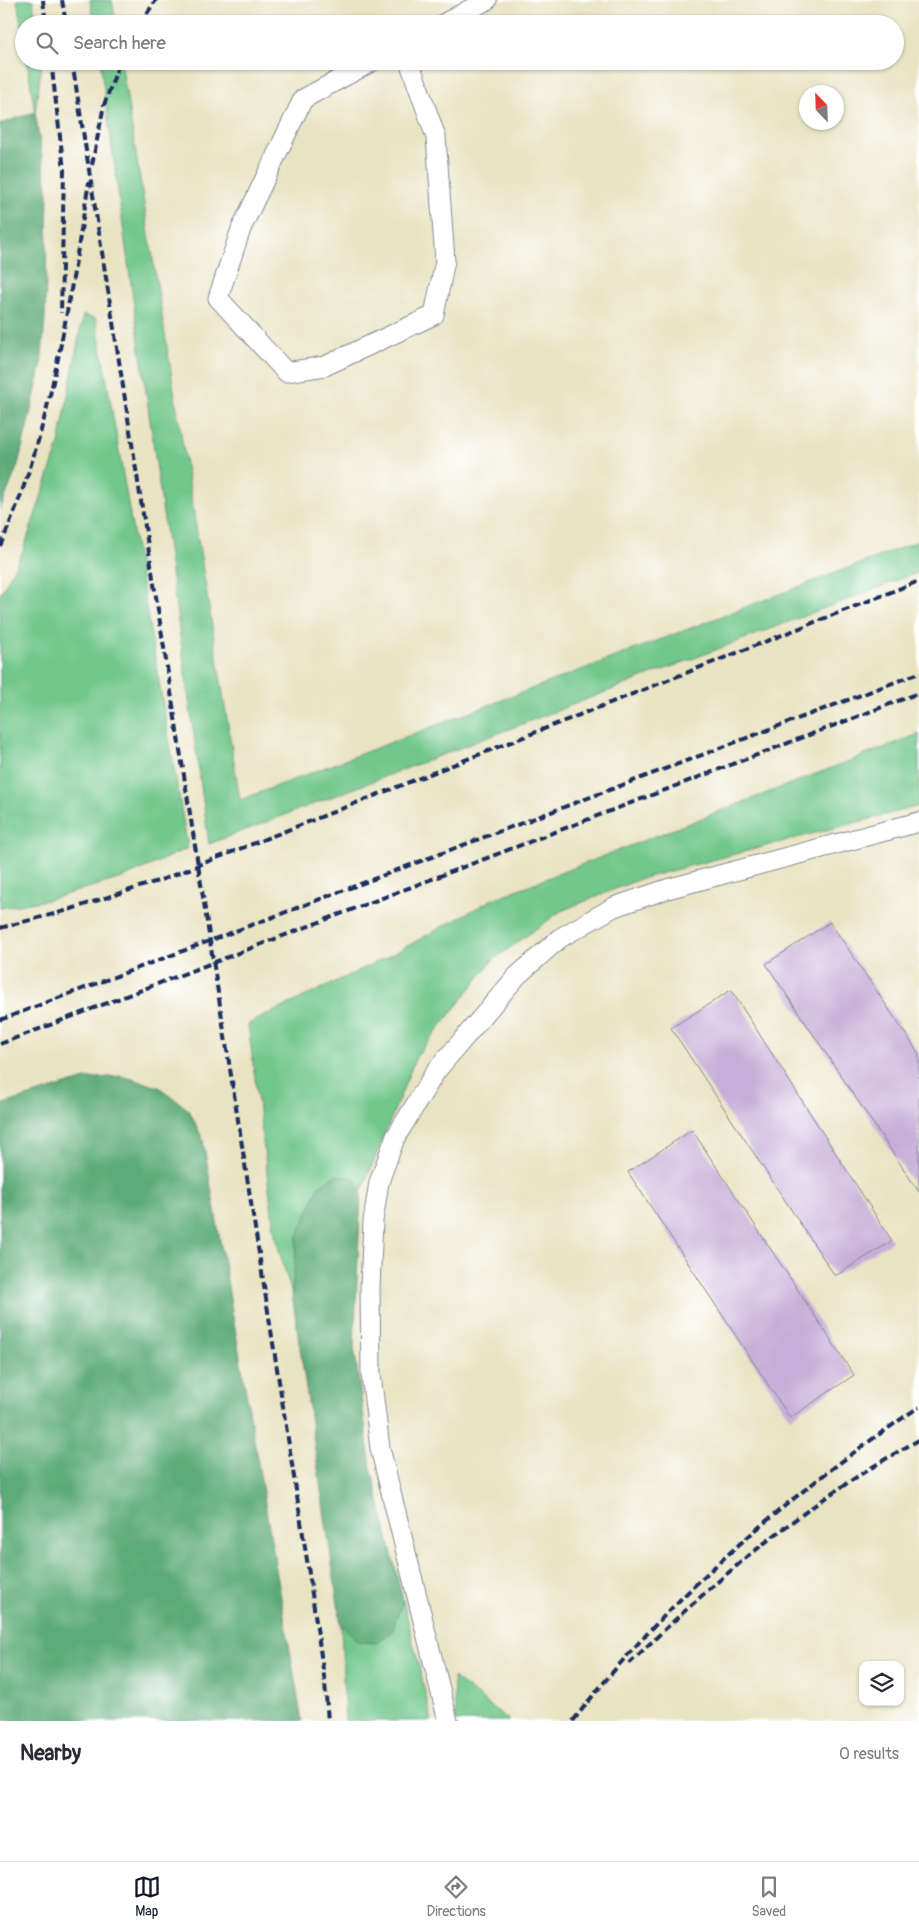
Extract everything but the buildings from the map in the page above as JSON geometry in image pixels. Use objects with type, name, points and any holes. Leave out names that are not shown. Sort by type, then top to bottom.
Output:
[{"type":"lane","points":[[460,15],[487,0]]},
{"type":"lane","points":[[356,70],[303,99],[241,229],[218,298],[286,372],[325,366],[434,315],[445,261],[436,137],[412,70]]},
{"type":"lane","points":[[448,1721],[380,1448],[371,1375],[370,1288],[373,1221],[379,1182],[395,1138],[436,1071],[517,976],[560,938],[614,907],[667,889],[919,822]]},
{"type":"green space","points":[[17,0],[33,0],[35,15],[20,15]]},
{"type":"green space","points":[[90,0],[112,0],[114,15],[92,15]]},
{"type":"green space","points":[[28,70],[41,70],[35,112]]},
{"type":"green space","points":[[101,70],[122,70],[240,800],[919,541],[919,572],[209,844]]},
{"type":"green space","points":[[35,112],[48,194],[45,318],[41,368],[18,465],[0,510],[0,124]]},
{"type":"green space","points":[[83,315],[96,319],[188,848],[125,877],[47,900],[0,908],[0,595],[23,551],[59,444]]},
{"type":"green space","points":[[919,734],[919,806],[640,879],[561,911],[493,960],[416,1057],[361,1193],[355,1179],[297,1238],[292,1294],[275,1236],[248,1024],[389,956],[493,899]]},
{"type":"green space","points":[[122,1076],[159,1087],[189,1110],[203,1140],[302,1721],[0,1721],[0,1105],[85,1079]]},
{"type":"green space","points":[[336,1175],[355,1179],[361,1193],[354,1347],[371,1468],[403,1600],[392,1631],[377,1643],[360,1642],[341,1625],[292,1294],[297,1238],[319,1186]]},
{"type":"green space","points":[[403,1600],[432,1721],[345,1721],[341,1625],[360,1642],[392,1631]]},
{"type":"green space","points":[[453,1677],[510,1721],[456,1721]]},
{"type":"railway","points":[[43,0],[45,15]]},
{"type":"railway","points":[[62,0],[64,15]]},
{"type":"railway","points":[[146,15],[156,0]]},
{"type":"railway","points":[[52,70],[64,170],[61,313]]},
{"type":"railway","points":[[73,70],[307,1560],[325,1683],[328,1721]]},
{"type":"railway","points":[[92,165],[104,105],[117,70]]},
{"type":"railway","points":[[0,546],[18,503],[45,413],[65,321],[89,182]]},
{"type":"railway","points":[[0,928],[65,911],[161,880],[919,581]]},
{"type":"railway","points":[[0,1020],[919,673]]},
{"type":"railway","points":[[0,1044],[919,693]]},
{"type":"railway","points":[[573,1721],[649,1631],[733,1550],[824,1475],[919,1407]]},
{"type":"railway","points":[[629,1664],[696,1601],[766,1542],[841,1487],[919,1440]]}]
